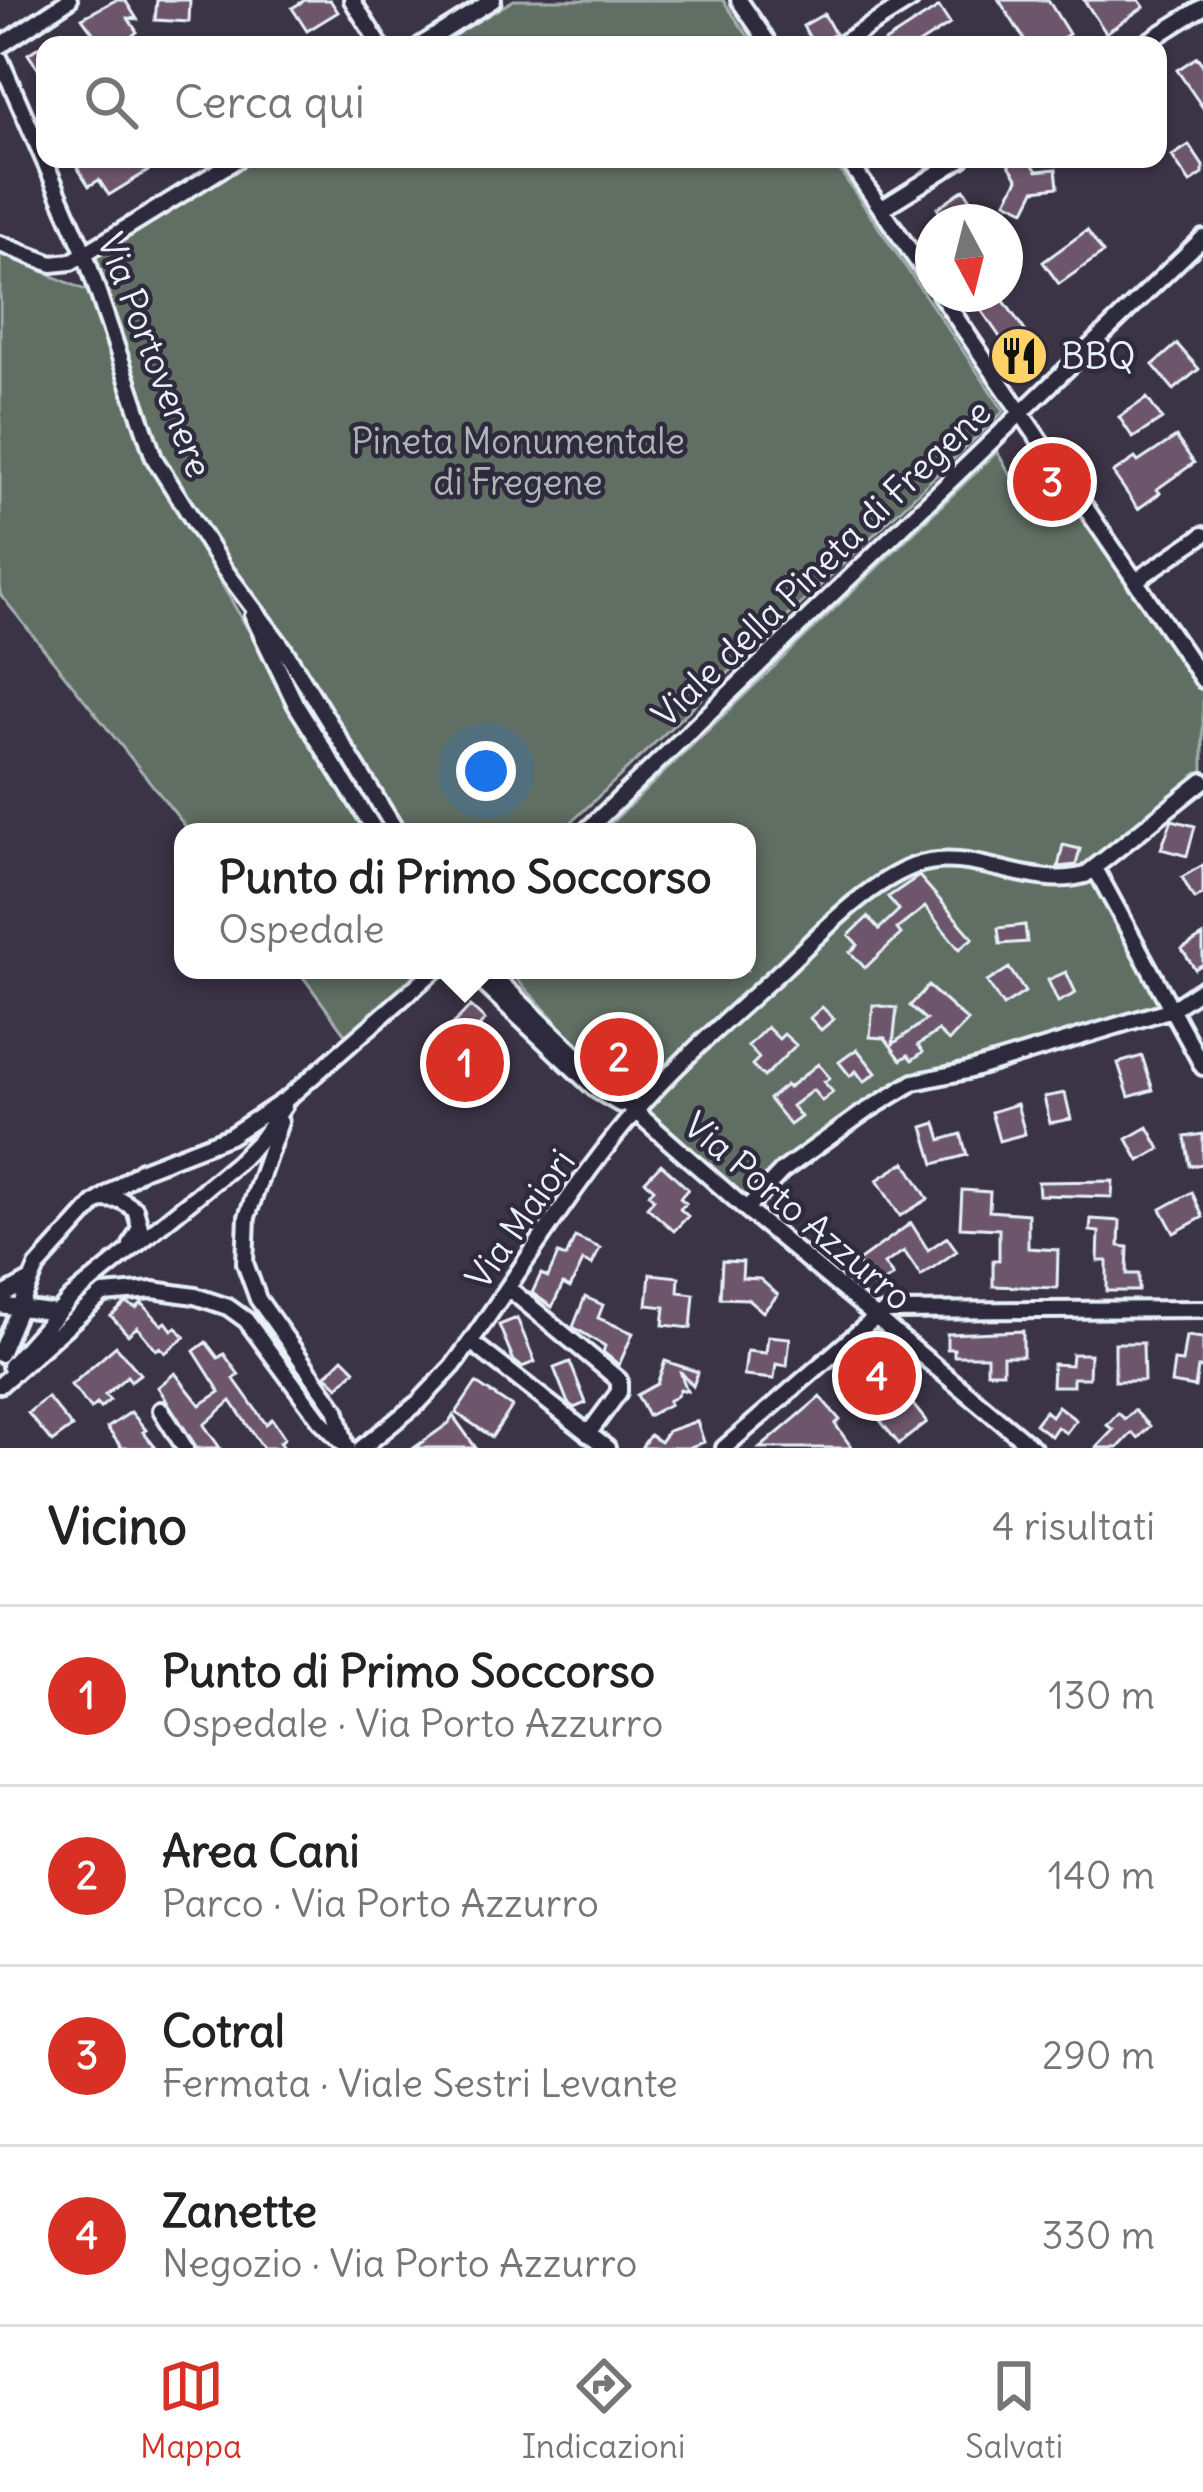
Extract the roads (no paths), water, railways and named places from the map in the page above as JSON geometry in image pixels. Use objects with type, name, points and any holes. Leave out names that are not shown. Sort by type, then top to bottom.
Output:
[{"type":"street","points":[[0,46],[69,0]]},
{"type":"street","points":[[352,0],[374,36]]},
{"type":"street","points":[[435,36],[493,0]]},
{"type":"street","points":[[740,0],[764,36]]},
{"type":"street","points":[[853,36],[911,0]]},
{"type":"street","points":[[1156,36],[1203,7]]},
{"type":"street","name":"Via Portovenere","points":[[0,59],[36,142]]},
{"type":"street","name":"Via Portovenere","points":[[48,168],[85,254],[154,458],[186,514],[283,646],[391,823]]},
{"type":"street","points":[[0,244],[56,265],[85,254],[224,168]]},
{"type":"street","points":[[853,168],[915,258]]},
{"type":"street","points":[[881,209],[947,168]]},
{"type":"street","name":"Viale della Pineta di Fregene","points":[[594,823],[1203,238]]},
{"type":"street","points":[[953,312],[1203,680]]},
{"type":"street","points":[[1136,581],[1203,535]]},
{"type":"street","name":"Via Portovenere","points":[[244,595],[296,705],[370,823]]},
{"type":"street","points":[[1203,781],[1096,870],[1203,1067]]},
{"type":"street","name":"Via Maiori","points":[[362,1448],[430,1391],[471,1342],[635,1112],[825,929],[903,872],[950,860],[1062,878],[1096,870]]},
{"type":"street","points":[[0,1354],[31,1280],[60,1238],[100,1199],[142,1170],[230,1136],[288,1098],[425,979]]},
{"type":"street","name":"Via Porto Azzurro","points":[[479,979],[599,1092],[635,1112]]},
{"type":"street","name":"Via Porto Azzurro","points":[[497,979],[635,1112],[1033,1448]]},
{"type":"street","points":[[746,1209],[782,1171],[914,1082],[967,1071],[1172,1009],[1203,988]]},
{"type":"street","points":[[0,1382],[56,1312],[237,1163],[262,1138],[288,1098]]},
{"type":"street","points":[[288,1098],[250,1204],[244,1228],[245,1263],[258,1299],[336,1409],[344,1446]]},
{"type":"street","points":[[100,1199],[123,1201],[137,1212],[140,1228],[124,1254]]},
{"type":"street","points":[[0,1304],[31,1280]]},
{"type":"street","points":[[508,1288],[619,1380],[619,1391],[588,1433]]},
{"type":"street","points":[[0,1382],[96,1298],[124,1290],[176,1292],[216,1302],[243,1317],[344,1446]]},
{"type":"street","points":[[0,1304],[56,1312]]},
{"type":"street","points":[[0,1304],[12,1333]]},
{"type":"street","points":[[724,1448],[876,1317],[893,1310],[1203,1309]]},
{"type":"street","points":[[471,1342],[607,1448]]},
{"type":"street","points":[[161,1409],[185,1448]]},
{"type":"place","name":"BBQ","points":[[1019,356]]},
{"type":"place","name":"Cotral","points":[[1052,482]]},
{"type":"place","name":"Area Cani","points":[[619,1057]]},
{"type":"place","name":"Punto di Primo Soccorso","points":[[465,1063]]},
{"type":"place","name":"Zanette","points":[[877,1376]]},
{"type":"park label","name":"Pineta Monumentale di Fregene","points":[[518,462]]}]
